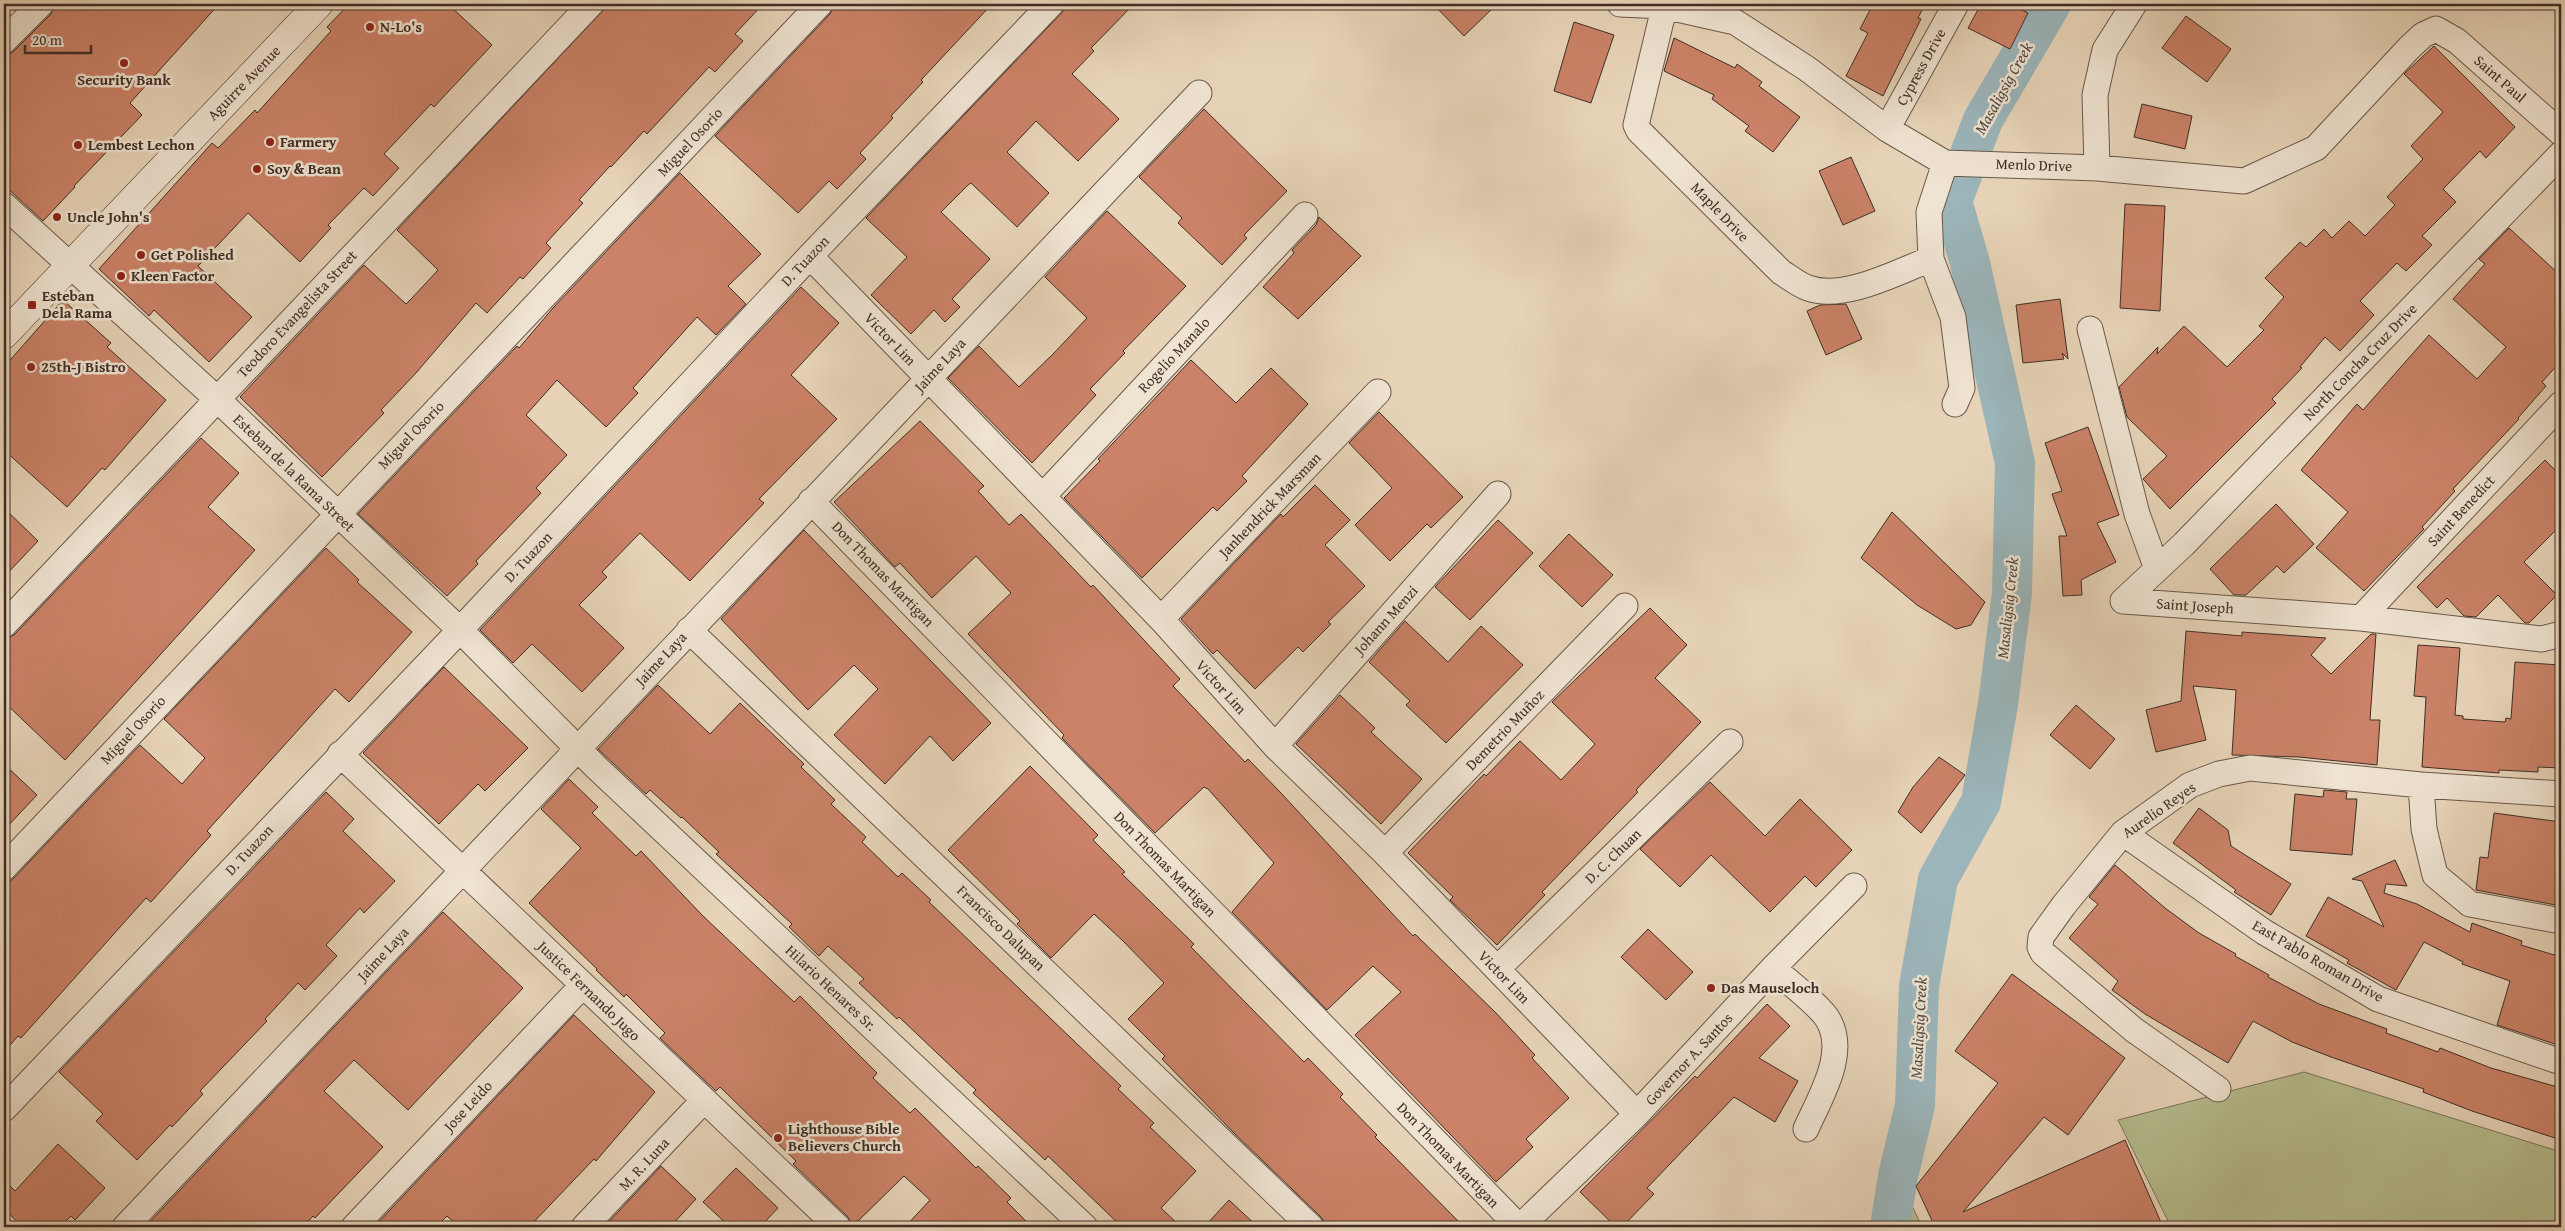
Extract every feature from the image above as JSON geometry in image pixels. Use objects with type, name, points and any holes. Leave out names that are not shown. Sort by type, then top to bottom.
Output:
[{"type":"street","points":[[4,41],[41,4]]},
{"type":"street","name":"Aguirre Avenue","points":[[4,335],[319,4]]},
{"type":"street","name":"Teodoro Evangelista Street","points":[[4,625],[591,4]]},
{"type":"street","name":"Miguel Osorio","points":[[4,868],[820,4]]},
{"type":"street","name":"D. Tuazon","points":[[4,1109],[460,630],[810,256],[1051,4]]},
{"type":"street","name":"Menlo Drive","points":[[1620,4],[1664,5],[1735,22],[1806,68],[1887,130],[1953,163],[2097,168],[2244,181],[2316,148],[2409,48],[2423,35],[2436,29]]},
{"type":"street","name":"Cypress Drive","points":[[1887,130],[1956,4]]},
{"type":"street","points":[[2097,168],[2095,95],[2105,50],[2134,4]]},
{"type":"street","name":"Maple Drive","points":[[1664,5],[1636,124],[1639,131],[1781,272],[1808,288],[1834,291],[1856,288],[1931,259]]},
{"type":"street","name":"Saint Paul","points":[[2436,29],[2457,42],[2561,133]]},
{"type":"street","name":"Jaime Laya","points":[[125,1227],[1199,93]]},
{"type":"street","name":"North Concha Cruz Drive","points":[[2157,569],[2184,544],[2561,154]]},
{"type":"street","points":[[1953,163],[1929,212],[1931,259],[1954,317],[1962,388],[1955,404]]},
{"type":"street","name":"Esteban de la Rama Street","points":[[4,205],[217,399],[460,630],[578,748]]},
{"type":"street","name":"Rogelio Manalo","points":[[1043,496],[1306,215]]},
{"type":"street","name":"Victor Lim","points":[[810,256],[1162,619],[1275,746],[1385,853],[1637,1114]]},
{"type":"street","points":[[2090,329],[2137,514],[2157,569]]},
{"type":"street","name":"Janhendrick Marsman","points":[[1162,619],[1378,392]]},
{"type":"street","name":"Saint Benedict","points":[[2361,618],[2561,404]]},
{"type":"street","name":"Johann Menzi","points":[[1275,746],[1498,494]]},
{"type":"street","name":"Don Thomas Martigan","points":[[811,501],[1520,1227]]},
{"type":"street","name":"Saint Joseph","points":[[2157,569],[2123,601],[2361,618],[2542,639],[2561,634]]},
{"type":"street","name":"Demetrio Muñoz","points":[[1385,853],[1626,606]]},
{"type":"street","name":"Francisco Dalupan","points":[[689,630],[1311,1227]]},
{"type":"street","name":"D. C. Chuan","points":[[1497,969],[1730,742]]},
{"type":"street","name":"Hilario Henares Sr.","points":[[578,748],[1085,1227]]},
{"type":"street","name":"Justice Fernando Jugo","points":[[340,754],[704,1100],[823,1222]]},
{"type":"street","name":"Aurelio Reyes","points":[[2218,1089],[2134,1030],[2043,952],[2040,947],[2041,937],[2064,905],[2123,832],[2190,785],[2219,774],[2250,768],[2421,785],[2561,794]]},
{"type":"street","points":[[2421,785],[2424,828],[2435,875],[2470,904],[2561,921]]},
{"type":"street","name":"East Pablo Roman Drive","points":[[2123,832],[2264,932],[2378,999],[2561,1062]]},
{"type":"street","name":"Governor A. Santos","points":[[1520,1227],[1637,1114],[1773,968],[1854,886]]},
{"type":"street","points":[[1773,968],[1826,1016],[1836,1036],[1833,1065],[1806,1129]]},
{"type":"street","name":"Jose Leido","points":[[354,1227],[583,985]]},
{"type":"street","name":"M. R. Luna","points":[[584,1227],[704,1100]]},
{"type":"green space","points":[[2304,1072],[2561,1152],[2561,1227],[2171,1227],[2118,1120]]},
{"type":"green space","points":[[1898,1176],[1922,1227],[1890,1227]]},
{"type":"building","points":[[55,4],[219,4],[130,103],[142,115],[43,221],[4,185],[4,58],[14,51],[51,14]]},
{"type":"building","points":[[349,4],[448,4],[492,45],[434,107],[431,104],[384,154],[399,168],[373,196],[364,188],[328,225],[331,228],[300,262],[248,213],[198,266],[252,317],[209,362],[154,310],[149,316],[99,269],[212,143],[218,148],[255,110],[257,113],[331,31],[327,27]]},
{"type":"building","points":[[609,4],[763,4],[735,34],[743,41],[715,72],[709,67],[647,134],[644,131],[579,200],[583,203],[546,243],[551,248],[523,279],[520,277],[487,313],[476,303],[416,373],[381,410],[384,413],[322,477],[240,397],[364,265],[406,304],[412,298],[438,270],[397,230]]},
{"type":"building","points":[[834,4],[992,4],[921,80],[923,82],[891,116],[893,118],[860,153],[866,159],[837,189],[829,181],[798,213],[715,136],[830,14]]},
{"type":"building","points":[[1070,4],[1134,4],[1091,48],[1094,51],[1072,74],[1119,119],[1078,161],[1036,121],[1007,152],[1049,193],[1017,227],[971,183],[941,212],[990,259],[952,299],[960,307],[945,322],[934,310],[911,334],[871,295],[907,257],[866,218]]},
{"type":"building","points":[[1433,4],[1497,4],[1464,36]]},
{"type":"building","points":[[1873,4],[1925,4],[1918,18],[1921,19],[1883,96],[1846,76],[1868,33],[1860,29]]},
{"type":"building","points":[[1981,4],[2010,4],[2028,13],[2010,49],[1968,28]]},
{"type":"building","points":[[2186,16],[2231,49],[2207,82],[2162,48]]},
{"type":"building","points":[[1574,22],[1614,35],[1591,103],[1554,91]]},
{"type":"building","points":[[1674,38],[1735,68],[1737,64],[1762,82],[1759,86],[1800,117],[1773,152],[1745,131],[1749,126],[1712,99],[1714,95],[1664,71]]},
{"type":"building","points":[[2434,46],[2515,127],[2486,158],[2480,151],[2443,189],[2456,202],[2422,236],[2432,245],[2406,271],[2397,263],[2360,301],[2374,315],[2340,351],[2325,337],[2300,367],[2302,368],[2272,399],[2276,403],[2170,509],[2143,479],[2167,456],[2127,417],[2119,387],[2158,347],[2157,354],[2184,326],[2227,367],[2264,330],[2259,326],[2284,297],[2265,278],[2300,242],[2306,247],[2324,229],[2332,238],[2349,221],[2365,236],[2395,205],[2387,197],[2423,159],[2411,146],[2443,112],[2404,74]]},
{"type":"building","points":[[2142,104],[2192,116],[2185,149],[2134,137]]},
{"type":"building","points":[[1204,109],[1287,191],[1244,235],[1247,238],[1222,265],[1178,223],[1182,218],[1139,177]]},
{"type":"building","points":[[1851,157],[1875,211],[1843,225],[1819,171]]},
{"type":"building","points":[[680,173],[761,254],[728,286],[746,304],[716,335],[697,317],[633,388],[638,393],[606,427],[557,380],[526,415],[567,455],[536,488],[541,493],[476,561],[478,564],[447,596],[358,514],[517,346],[519,348],[553,308]]},
{"type":"building","points":[[2125,204],[2165,206],[2160,311],[2120,308]]},
{"type":"building","points":[[1107,211],[1186,286],[1123,351],[1125,353],[1090,389],[1096,395],[1032,463],[948,378],[979,346],[1019,387],[1054,353],[1087,318],[1045,277]]},
{"type":"building","points":[[1319,217],[1361,256],[1298,319],[1263,287],[1294,253],[1292,250],[1316,225]]},
{"type":"building","points":[[2509,228],[2561,276],[2561,361],[2542,382],[2546,386],[2519,419],[2453,489],[2455,491],[2422,527],[2424,529],[2364,591],[2316,548],[2348,512],[2301,470],[2357,404],[2363,410],[2429,335],[2477,379],[2506,347],[2453,299],[2485,264],[2479,259]]},
{"type":"building","points":[[801,287],[839,323],[791,375],[837,419],[759,499],[764,503],[690,581],[640,533],[602,572],[607,577],[579,605],[624,648],[582,692],[532,644],[513,663],[480,630]]},
{"type":"building","points":[[2060,299],[2068,359],[2062,353],[2064,359],[2023,363],[2016,305]]},
{"type":"building","points":[[63,300],[111,343],[107,347],[166,400],[105,470],[102,468],[67,507],[4,450],[4,367]]},
{"type":"building","points":[[1846,304],[1862,339],[1826,355],[1807,311],[1820,305]]},
{"type":"building","points":[[1191,360],[1236,403],[1271,368],[1308,404],[1242,476],[1247,481],[1217,511],[1213,507],[1142,578],[1064,498]]},
{"type":"building","points":[[1379,412],[1463,497],[1431,528],[1427,524],[1390,561],[1355,525],[1392,488],[1349,443]]},
{"type":"building","points":[[920,421],[984,486],[978,491],[1009,525],[1021,514],[1091,587],[1093,585],[1180,679],[1173,686],[1245,762],[1248,759],[1281,793],[1413,936],[1415,934],[1496,1013],[1535,1055],[1532,1058],[1569,1098],[1526,1139],[1533,1147],[1496,1182],[1355,1035],[1401,992],[1373,966],[1327,1010],[1232,912],[1274,863],[1208,789],[1204,787],[1155,833],[1062,738],[1064,735],[968,634],[1011,593],[976,556],[932,598],[900,563],[895,567],[834,502]]},
{"type":"building","points":[[2088,427],[2119,515],[2097,523],[2116,562],[2081,580],[2082,595],[2063,596],[2059,536],[2067,536],[2052,494],[2062,491],[2045,443]]},
{"type":"building","points":[[201,438],[239,473],[208,507],[255,550],[65,760],[4,702],[4,639],[14,635]]},
{"type":"building","points":[[2545,460],[2561,476],[2561,525],[2524,562],[2557,595],[2529,623],[2525,623],[2498,595],[2476,617],[2464,616],[2447,598],[2437,608],[2417,587]]},
{"type":"building","points":[[1315,485],[1350,520],[1325,545],[1365,586],[1328,622],[1331,624],[1303,652],[1298,647],[1255,689],[1217,650],[1213,654],[1181,619],[1281,514],[1283,517]]},
{"type":"building","points":[[2276,504],[2314,544],[2284,573],[2277,566],[2246,595],[2234,595],[2210,569]]},
{"type":"building","points":[[4,508],[38,541],[4,577]]},
{"type":"building","points":[[1892,512],[1985,602],[1971,625],[1956,629],[1917,605],[1861,558]]},
{"type":"building","points":[[1498,520],[1533,553],[1470,620],[1435,587]]},
{"type":"building","points":[[804,530],[991,723],[953,761],[930,736],[885,784],[834,735],[878,689],[854,665],[808,710],[721,619]]},
{"type":"building","points":[[1569,534],[1613,575],[1582,607],[1539,566]]},
{"type":"building","points":[[326,548],[359,580],[357,582],[412,632],[349,702],[335,689],[207,831],[211,835],[151,902],[146,898],[21,1038],[18,1036],[4,1052],[4,886],[14,878],[140,745],[182,784],[205,758],[164,719]]},
{"type":"building","points":[[1650,608],[1687,645],[1655,678],[1701,722],[1636,790],[1638,792],[1542,892],[1545,895],[1497,945],[1450,900],[1453,897],[1408,853],[1484,774],[1486,776],[1520,741],[1561,780],[1595,744],[1552,702]]},
{"type":"building","points":[[1405,621],[1448,662],[1481,626],[1523,665],[1446,743],[1406,705],[1410,701],[1369,662]]},
{"type":"building","points":[[2186,631],[2242,636],[2242,632],[2326,638],[2311,655],[2331,674],[2371,634],[2376,634],[2370,720],[2380,720],[2377,765],[2299,757],[2232,755],[2236,690],[2193,686],[2206,740],[2156,752],[2146,710],[2181,701]]},
{"type":"building","points":[[2418,645],[2460,648],[2455,715],[2463,716],[2463,719],[2505,722],[2506,718],[2511,719],[2515,662],[2560,665],[2556,723],[2561,724],[2561,768],[2538,767],[2538,772],[2499,770],[2499,773],[2422,767],[2426,697],[2414,696]]},
{"type":"building","points":[[444,667],[528,748],[485,791],[478,784],[439,824],[363,753]]},
{"type":"building","points":[[658,685],[710,734],[740,703],[804,764],[801,767],[835,800],[831,804],[866,837],[862,842],[898,877],[902,873],[931,900],[929,902],[1121,1086],[1118,1089],[1154,1123],[1150,1127],[1196,1171],[1161,1208],[1181,1227],[1122,1227],[1048,1156],[1045,1160],[973,1093],[976,1090],[899,1017],[897,1019],[859,983],[864,979],[828,946],[819,956],[789,927],[792,924],[716,854],[719,852],[682,817],[650,790],[646,794],[598,749]]},
{"type":"building","points":[[1340,695],[1375,728],[1371,732],[1422,779],[1381,824],[1296,744]]},
{"type":"building","points":[[2076,705],[2115,739],[2090,769],[2050,735]]},
{"type":"building","points":[[1939,757],[1965,775],[1921,833],[1898,812],[1913,787]]},
{"type":"building","points":[[4,764],[37,795],[4,830]]},
{"type":"building","points":[[1030,766],[1098,835],[1093,840],[1125,872],[1122,874],[1194,944],[1191,947],[1304,1062],[1308,1058],[1343,1094],[1340,1097],[1377,1135],[1375,1137],[1464,1227],[1328,1227],[1321,1217],[1234,1133],[1162,1059],[1165,1056],[1128,1019],[1164,983],[1123,941],[1094,914],[1051,958],[1017,924],[1020,921],[948,850]]},
{"type":"building","points":[[569,779],[598,807],[592,813],[636,856],[641,851],[703,916],[794,1002],[800,996],[877,1073],[873,1078],[910,1113],[915,1108],[976,1168],[978,1166],[1011,1198],[1007,1202],[1032,1227],[905,1227],[930,1200],[904,1176],[852,1227],[848,1217],[793,1164],[796,1161],[720,1087],[716,1091],[660,1038],[665,1033],[626,994],[624,997],[529,903],[581,848],[541,809]]},
{"type":"building","points":[[1710,782],[1765,836],[1800,799],[1852,850],[1816,887],[1805,876],[1770,912],[1711,855],[1680,887],[1640,849]]},
{"type":"building","points":[[2324,790],[2347,792],[2346,799],[2357,799],[2352,855],[2290,850],[2295,794],[2323,797]]},
{"type":"building","points":[[326,792],[354,819],[343,831],[395,881],[364,913],[360,908],[326,945],[337,956],[305,990],[298,983],[265,1019],[267,1021],[200,1091],[203,1094],[137,1160],[96,1121],[103,1114],[59,1072]]},
{"type":"building","points":[[2199,808],[2228,830],[2231,846],[2291,884],[2271,915],[2234,892],[2236,890],[2173,843]]},
{"type":"building","points":[[2494,813],[2561,822],[2561,906],[2476,890],[2480,857],[2488,858]]},
{"type":"building","points":[[2395,860],[2407,886],[2386,884],[2384,893],[2417,904],[2470,932],[2472,923],[2522,941],[2521,945],[2561,957],[2561,1046],[2497,1025],[2510,981],[2462,964],[2463,962],[2424,942],[2396,990],[2347,963],[2349,960],[2306,936],[2328,897],[2384,927],[2362,881],[2352,879]]},
{"type":"building","points":[[2115,865],[2165,908],[2199,933],[2269,975],[2268,977],[2319,1004],[2387,1029],[2386,1033],[2438,1052],[2440,1048],[2491,1068],[2561,1088],[2561,1140],[2472,1111],[2423,1092],[2424,1089],[2292,1042],[2253,1021],[2228,1063],[2145,1014],[2112,990],[2118,981],[2069,938],[2098,904],[2089,897]]},
{"type":"building","points":[[443,912],[523,988],[408,1110],[354,1060],[324,1091],[383,1147],[315,1218],[313,1216],[303,1227],[145,1227]]},
{"type":"building","points":[[1648,929],[1693,972],[1666,1000],[1621,957]]},
{"type":"building","points":[[2012,974],[2125,1058],[2068,1135],[2044,1117],[1963,1212],[2125,1140],[2163,1227],[1930,1227],[1934,1225],[1916,1186],[1998,1083],[1955,1051]]},
{"type":"building","points":[[1767,1004],[1790,1026],[1759,1058],[1798,1081],[1775,1122],[1734,1097],[1647,1188],[1654,1194],[1622,1227],[1616,1227],[1580,1192],[1695,1076],[1697,1078]]},
{"type":"building","points":[[574,1015],[655,1092],[596,1161],[594,1159],[529,1227],[459,1227],[447,1216],[436,1227],[374,1227]]},
{"type":"building","points":[[58,1144],[105,1188],[75,1220],[71,1216],[60,1227],[23,1227],[4,1209],[4,1180],[15,1191]]},
{"type":"building","points":[[661,1166],[696,1199],[670,1227],[604,1227]]},
{"type":"building","points":[[736,1168],[778,1208],[760,1227],[730,1227],[703,1202]]},
{"type":"building","points":[[1229,1200],[1258,1227],[1204,1227]]},
{"type":"waterway","name":"Masaligsig Creek","points":[[1890,1227],[1898,1176],[1915,1105],[1919,986],[1938,879],[1981,802],[1998,704],[2012,593],[2015,463],[1970,263],[1952,201],[1983,120],[2051,4]]},
{"type":"place","name":"N-Lo's","points":[[370,27]]},
{"type":"place","name":"Security Bank","points":[[124,63]]},
{"type":"place","name":"Farmery","points":[[270,142]]},
{"type":"place","name":"Lembest Lechon","points":[[78,145]]},
{"type":"place","name":"Soy & Bean","points":[[257,169]]},
{"type":"place","name":"Uncle John's","points":[[57,217]]},
{"type":"place","name":"Get Polished","points":[[141,255]]},
{"type":"place","name":"Kleen Factor","points":[[121,276]]},
{"type":"place","name":"Esteban Dela Rama","points":[[32,305]]},
{"type":"place","name":"25th-J Bistro","points":[[31,367]]},
{"type":"place","name":"Das Mauseloch","points":[[1711,988]]},
{"type":"place","name":"Lighthouse Bible Believers Church","points":[[778,1138]]}]
